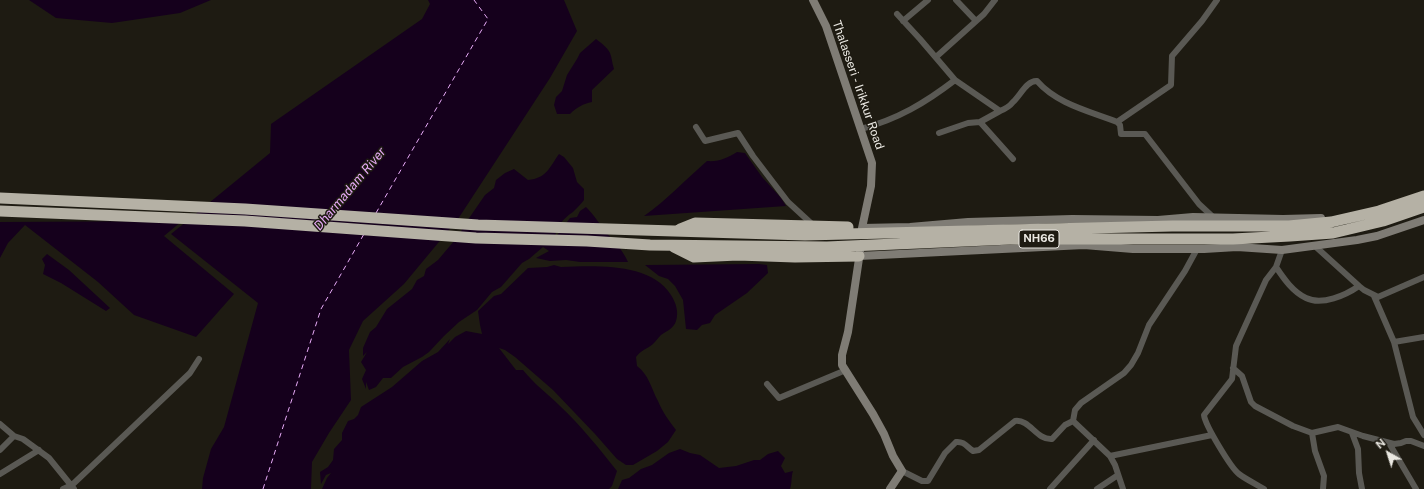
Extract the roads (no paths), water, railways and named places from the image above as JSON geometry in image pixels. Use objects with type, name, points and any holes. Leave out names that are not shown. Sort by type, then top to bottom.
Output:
[{"type":"highway","name":"NH66","points":[[0,198],[245,209],[478,225],[823,235],[1008,229],[1172,226],[1289,226],[1332,222],[1379,211],[1424,196]]},
{"type":"highway","name":"NH66","points":[[0,212],[245,221],[476,238],[587,241],[670,246],[827,247],[1010,239],[1162,240],[1290,236],[1333,233],[1384,221],[1424,207]]},
{"type":"highway","points":[[672,231],[695,223],[862,228]]},
{"type":"highway","points":[[670,246],[694,257],[738,255],[795,257],[860,254]]},
{"type":"street","name":"Thalasseri - Irikkur Road","points":[[813,0],[826,26],[872,163],[871,186],[862,228]]},
{"type":"street","points":[[903,21],[928,0]]},
{"type":"street","points":[[956,0],[976,21]]},
{"type":"street","points":[[936,57],[984,14],[995,0]]},
{"type":"street","points":[[1117,122],[1171,86],[1172,56],[1202,21],[1217,0]]},
{"type":"street","points":[[897,14],[955,80],[1000,112]]},
{"type":"street","points":[[861,129],[876,125],[916,108],[955,80]]},
{"type":"street","points":[[939,133],[980,122],[1000,112],[1014,102],[1029,84],[1033,81],[1037,81],[1052,95],[1067,103],[1117,122],[1120,125],[1121,134],[1145,134],[1199,204],[1213,218]]},
{"type":"street","points":[[980,122],[1013,159]]},
{"type":"street","points":[[696,127],[705,141],[738,132],[753,156],[788,202],[814,226]]},
{"type":"street","points":[[862,228],[910,227],[968,222],[1072,219],[1158,220],[1193,216],[1213,218],[1326,218],[1361,211],[1424,192]]},
{"type":"street","points":[[1073,421],[1065,425],[1052,439],[1047,439],[1041,436],[1019,420],[1015,421],[979,450],[974,452],[961,441],[956,442],[945,453],[928,481],[922,481],[902,471],[893,456],[884,434],[873,414],[842,365],[842,355],[848,332],[860,254],[1084,245],[1133,249],[1197,249],[1237,247],[1282,250],[1316,247],[1377,236],[1424,220]]},
{"type":"street","points":[[1316,247],[1359,286],[1374,296],[1382,296],[1424,277]]},
{"type":"street","points":[[1073,421],[1075,410],[1081,403],[1124,373],[1131,365],[1138,353],[1149,325],[1185,271],[1197,249]]},
{"type":"street","points":[[1264,489],[1238,474],[1212,435],[1204,415],[1232,379],[1236,346],[1266,280],[1276,267],[1282,250]]},
{"type":"street","points":[[1276,267],[1288,283],[1307,299],[1329,300],[1359,286]]},
{"type":"street","points":[[1374,296],[1394,342],[1413,417],[1424,435]]},
{"type":"street","points":[[1394,342],[1424,337]]},
{"type":"street","points":[[63,489],[73,487],[190,373],[199,359]]},
{"type":"street","points":[[1233,368],[1242,376],[1251,402],[1255,406],[1293,426],[1312,433],[1338,427],[1344,428],[1352,433],[1394,444],[1411,441],[1424,446]]},
{"type":"street","points":[[767,384],[779,398],[846,370]]},
{"type":"street","points":[[1073,421],[1110,456],[1115,465],[1123,489]]},
{"type":"street","points":[[0,424],[14,436],[23,439],[49,458],[73,487]]},
{"type":"street","points":[[1312,433],[1315,451],[1324,476],[1323,489]]},
{"type":"street","points":[[1352,433],[1358,449],[1359,473],[1362,489]]},
{"type":"street","points":[[1110,456],[1212,435]]},
{"type":"street","points":[[0,450],[14,436]]},
{"type":"street","points":[[1050,489],[1094,440]]},
{"type":"street","points":[[1388,442],[1416,489]]},
{"type":"street","points":[[0,474],[39,450]]},
{"type":"street","points":[[890,489],[902,471]]},
{"type":"street","points":[[1097,489],[1118,475]]},
{"type":"water","points":[[29,0],[211,0],[180,13],[112,23],[56,18]]},
{"type":"water","name":"Dharmadam River","points":[[428,0],[564,0],[577,31],[550,78],[458,219],[404,284],[363,321],[349,350],[351,400],[312,462],[311,489],[202,489],[203,478],[211,449],[224,427],[258,303],[171,234],[270,153],[271,124],[422,19],[430,4]]},
{"type":"water","points":[[596,39],[609,51],[614,69],[592,90],[592,102],[580,106],[570,114],[557,114],[554,105],[556,97],[562,91],[567,75],[580,53]]},
{"type":"water","points":[[737,152],[745,153],[762,177],[781,198],[786,206],[644,216],[669,196],[707,161],[723,159]]},
{"type":"water","points":[[559,154],[564,157],[573,168],[577,182],[584,189],[584,200],[561,223],[555,238],[570,218],[577,217],[580,211],[586,207],[621,250],[628,262],[580,262],[566,260],[550,261],[536,258],[549,251],[543,247],[522,263],[501,287],[492,292],[477,310],[459,322],[429,352],[403,367],[391,378],[383,378],[376,387],[369,390],[366,382],[366,389],[362,379],[366,370],[361,362],[367,352],[363,356],[363,348],[370,332],[376,327],[387,309],[412,289],[417,280],[424,276],[426,269],[438,260],[460,234],[463,227],[485,195],[494,188],[496,180],[505,173],[514,169],[528,180],[544,175]]},
{"type":"water","points":[[182,221],[164,236],[234,294],[196,337],[134,315],[98,282],[25,225],[8,243],[0,258],[0,222]]},
{"type":"water","points":[[47,254],[69,270],[110,308],[106,311],[61,283],[43,274],[45,265],[42,259]]},
{"type":"water","points":[[554,265],[561,267],[590,266],[621,268],[636,271],[662,284],[671,295],[676,304],[677,311],[677,318],[674,326],[661,335],[653,344],[636,357],[637,366],[644,373],[668,420],[676,430],[668,442],[657,451],[633,465],[626,465],[617,459],[553,390],[515,357],[499,348],[516,370],[523,370],[575,421],[617,471],[612,486],[609,489],[322,489],[331,473],[326,475],[321,484],[320,472],[328,467],[333,460],[334,449],[342,440],[342,433],[348,421],[354,419],[358,415],[361,407],[392,387],[422,361],[438,352],[450,339],[448,344],[455,337],[466,331],[482,334],[478,311],[494,296],[501,294],[528,268]]},
{"type":"water","points":[[645,265],[767,265],[768,273],[747,293],[715,315],[710,323],[702,325],[697,330],[686,329],[683,300],[675,286],[668,279],[659,276]]},
{"type":"water","points":[[680,449],[700,455],[719,468],[736,466],[754,460],[760,460],[768,454],[778,451],[785,458],[781,466],[785,473],[793,471],[790,489],[618,489],[622,480],[629,478],[641,469],[652,465],[669,453]]}]
